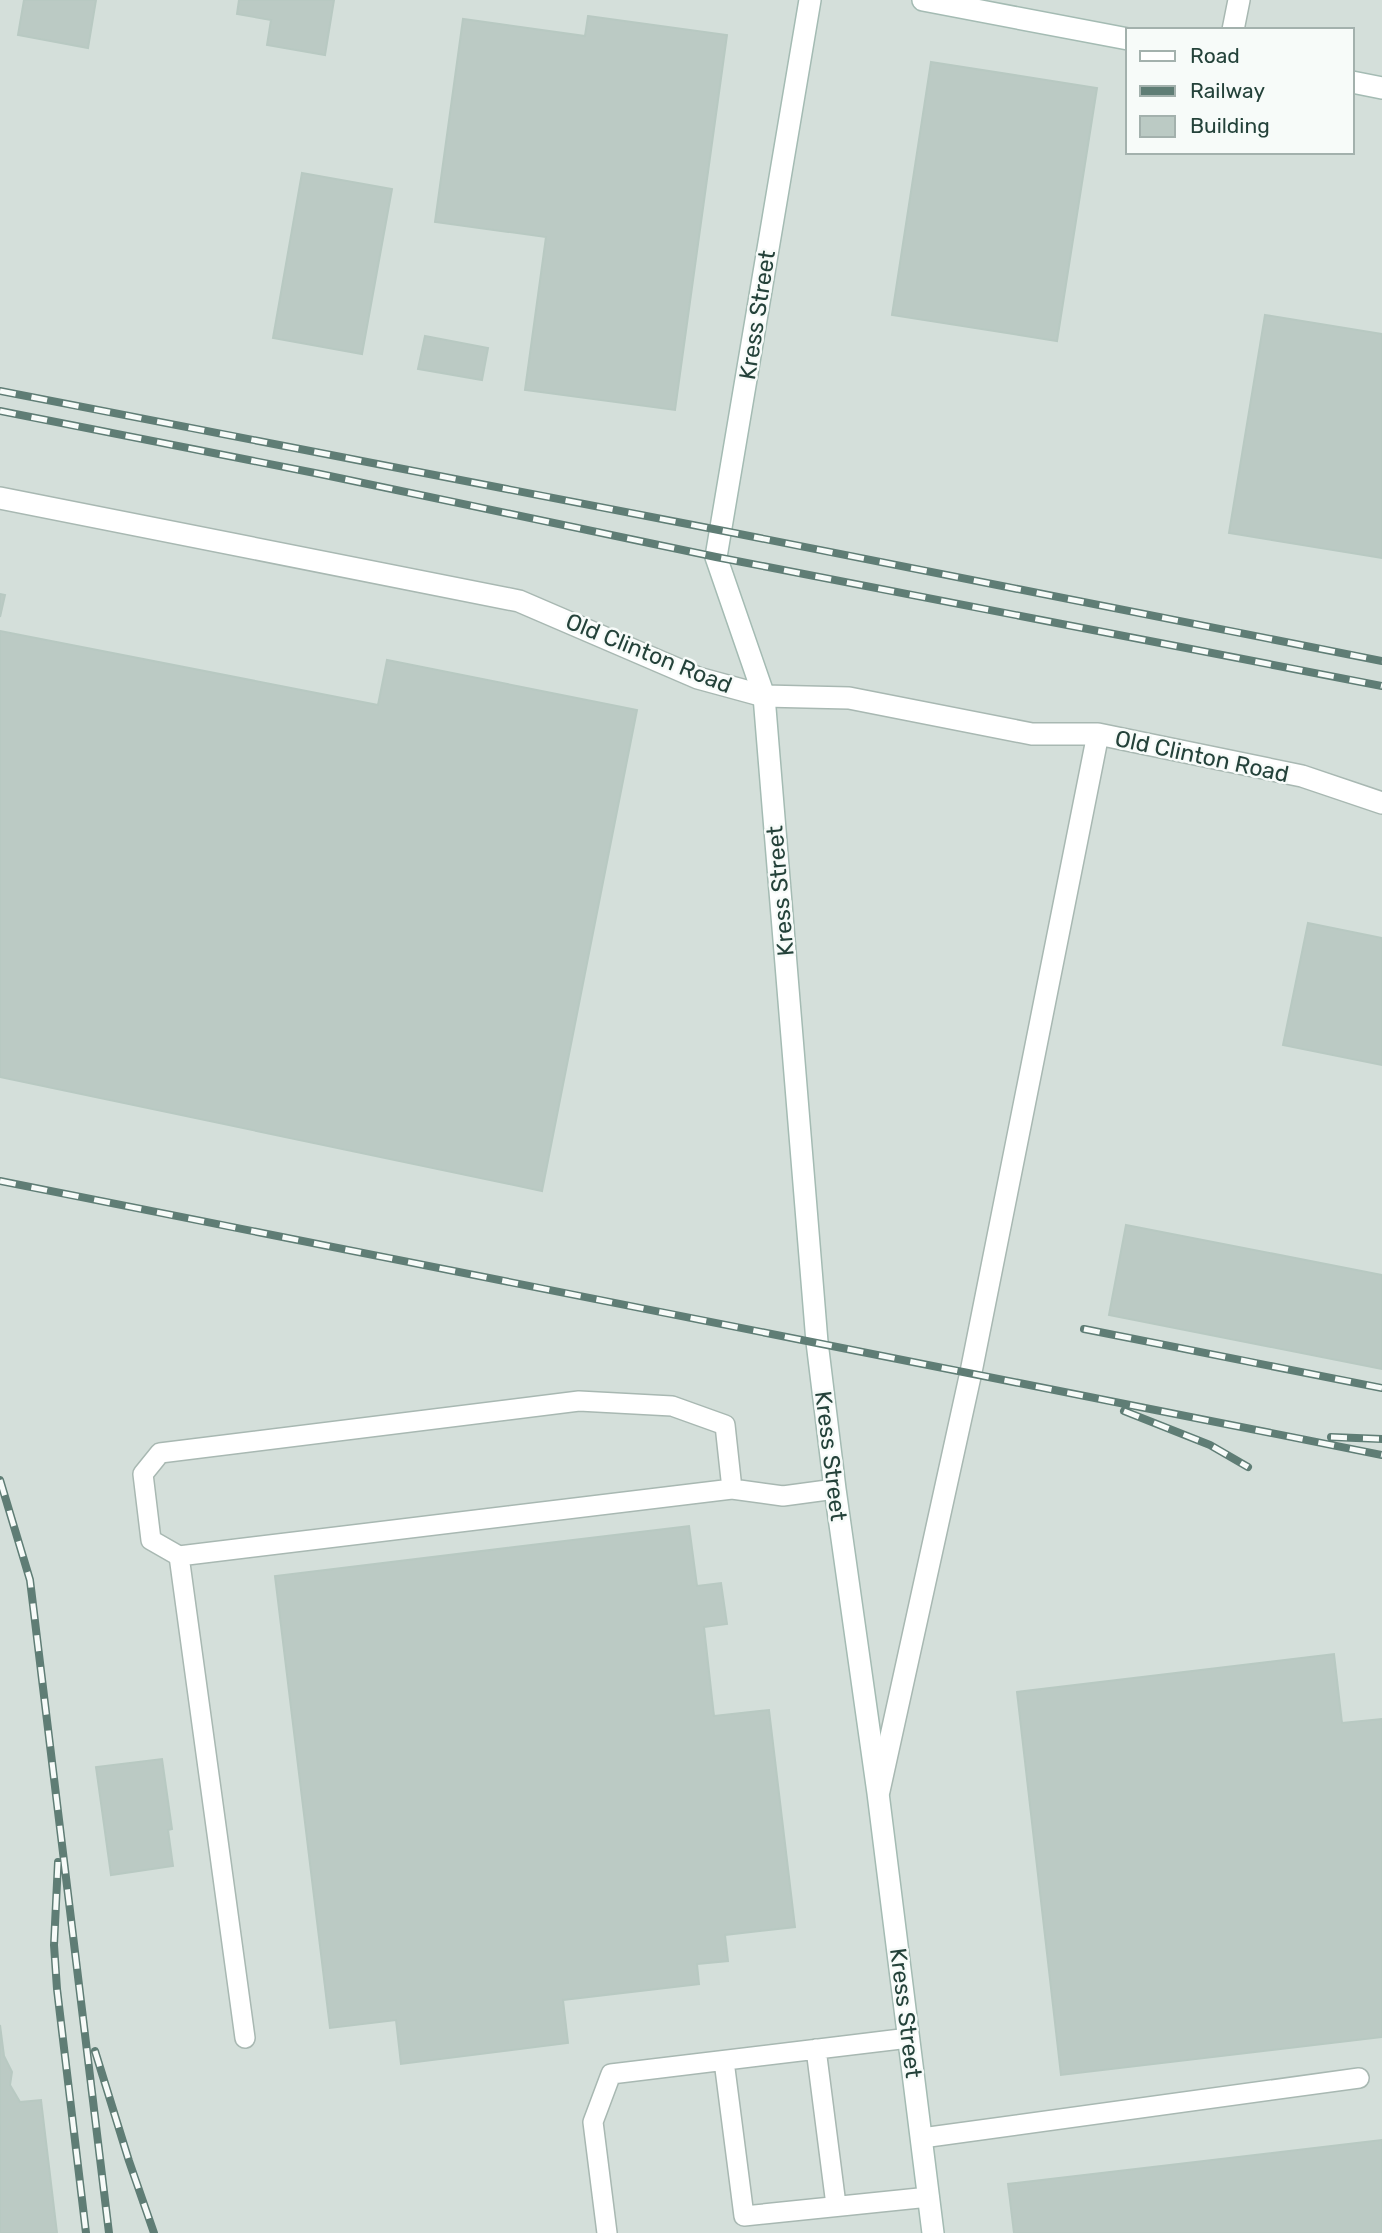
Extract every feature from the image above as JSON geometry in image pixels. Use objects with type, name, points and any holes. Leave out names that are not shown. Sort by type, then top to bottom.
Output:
[{"type":"street","name":"Kress Street","points":[[810,0],[716,556],[764,696],[817,1342],[878,1793],[933,2233]]},
{"type":"street","points":[[923,0],[1126,38]]},
{"type":"street","points":[[1233,28],[1239,0]]},
{"type":"street","points":[[1354,82],[1382,88]]},
{"type":"street","name":"Old Clinton Road","points":[[0,498],[519,601],[698,678],[764,696],[849,698],[1032,734],[1098,734],[1301,776],[1382,803]]},
{"type":"street","name":"Kress Street","points":[[878,1793],[971,1372],[1098,734]]},
{"type":"lane","points":[[732,1489],[725,1425],[672,1406],[579,1401],[160,1453],[143,1474],[151,1540],[179,1556],[732,1489],[783,1496],[835,1489]]},
{"type":"lane","points":[[179,1556],[245,2038]]},
{"type":"lane","points":[[607,2233],[593,2122],[611,2074],[909,2038]]},
{"type":"lane","points":[[816,2049],[836,2205]]},
{"type":"lane","points":[[724,2061],[744,2216],[929,2197]]},
{"type":"lane","points":[[922,2138],[1359,2078]]},
{"type":"shaded area","points":[[0,0],[1382,0],[1382,2233],[0,2233]]},
{"type":"building","points":[[24,0],[96,0],[88,48],[18,35]]},
{"type":"building","points":[[239,0],[334,0],[325,55],[267,45],[271,20],[237,14]]},
{"type":"building","points":[[588,16],[727,35],[675,410],[525,390],[546,237],[435,222],[463,19],[585,36]]},
{"type":"building","points":[[931,62],[1097,88],[1057,341],[892,315]]},
{"type":"building","points":[[302,173],[392,189],[362,354],[273,338]]},
{"type":"building","points":[[1265,315],[1382,334],[1382,558],[1229,533]]},
{"type":"building","points":[[425,336],[488,348],[482,380],[418,369]]},
{"type":"building","points":[[0,594],[5,595],[0,617]]},
{"type":"building","points":[[0,631],[378,705],[387,660],[637,710],[542,1191],[0,1077]]},
{"type":"building","points":[[1308,923],[1382,938],[1382,1065],[1283,1045]]},
{"type":"building","points":[[1126,1225],[1382,1275],[1382,1369],[1109,1315]]},
{"type":"building","points":[[689,1526],[697,1586],[721,1583],[727,1624],[704,1627],[714,1716],[769,1710],[795,1927],[725,1935],[728,1961],[697,1964],[699,1984],[563,2000],[568,2043],[401,2064],[396,2020],[330,2028],[275,1576]]},
{"type":"building","points":[[1334,1654],[1342,1723],[1382,1719],[1382,2037],[1061,2075],[1017,1692]]},
{"type":"building","points":[[162,1759],[172,1829],[168,1830],[173,1866],[111,1875],[96,1767]]},
{"type":"building","points":[[0,2025],[4,2056],[12,2072],[10,2085],[20,2102],[41,2100],[57,2233],[0,2233]]},
{"type":"building","points":[[1382,2140],[1382,2233],[1014,2233],[1008,2184]]},
{"type":"railway","points":[[0,391],[1382,661]]},
{"type":"railway","points":[[0,411],[320,474],[716,557],[1382,686]]},
{"type":"railway","points":[[0,1181],[1382,1455]]},
{"type":"railway","points":[[1084,1329],[1382,1388]]},
{"type":"railway","points":[[1124,1411],[1210,1445],[1248,1467]]},
{"type":"railway","points":[[1331,1437],[1382,1439]]},
{"type":"railway","points":[[0,1480],[30,1580],[109,2233]]},
{"type":"railway","points":[[58,1862],[54,1945],[57,1989],[86,2233]]},
{"type":"railway","points":[[95,2051],[154,2233]]}]
